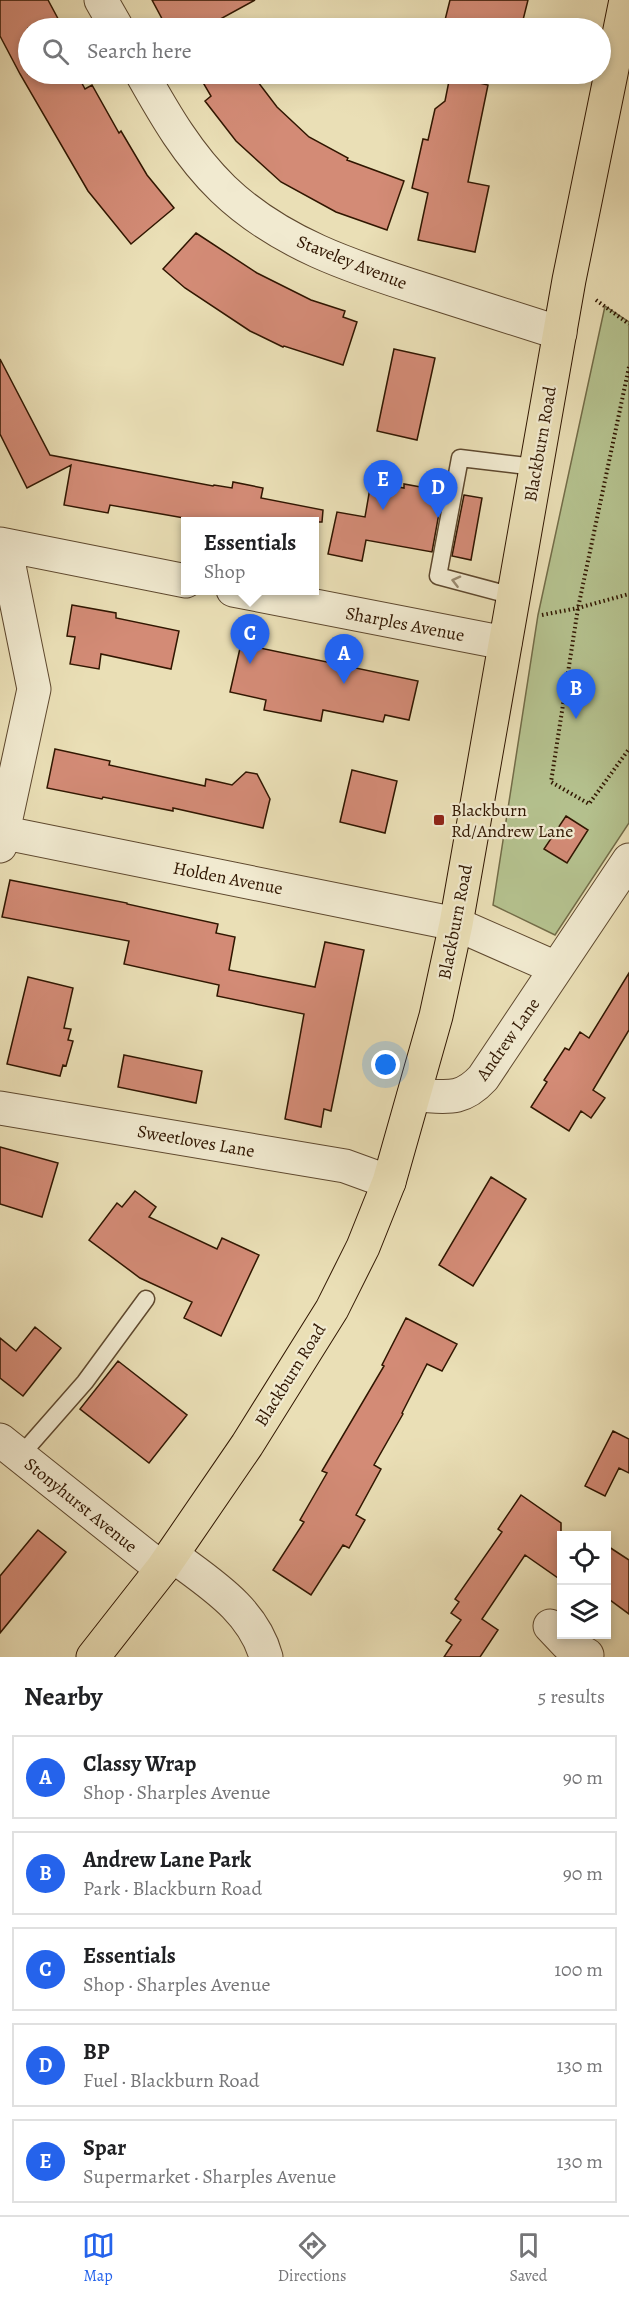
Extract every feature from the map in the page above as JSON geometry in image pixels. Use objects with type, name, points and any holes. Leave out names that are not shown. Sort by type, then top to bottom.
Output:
[{"type":"highway","name":"Blackburn Road","points":[[611,79],[626,4]]},
{"type":"highway","name":"Blackburn Road","points":[[93,1657],[167,1562],[247,1445],[332,1309],[363,1247],[389,1182],[436,1016],[456,924],[560,333],[610,84]]},
{"type":"street","points":[[101,0],[111,18]]},
{"type":"street","name":"Staveley Avenue","points":[[147,84],[167,120],[194,157],[224,189],[260,220],[308,248],[360,269],[560,333]]},
{"type":"street","points":[[1,837],[34,689],[3,545],[181,580]]},
{"type":"street","name":"Sharples Avenue","points":[[271,595],[509,620]]},
{"type":"street","name":"Holden Avenue","points":[[1,837],[456,924]]},
{"type":"street","name":"Andrew Lane","points":[[414,1095],[461,1096],[473,1089],[483,1078],[629,860]]},
{"type":"street","points":[[456,924],[556,968]]},
{"type":"street","name":"Sweetloves Lane","points":[[0,1108],[345,1166],[389,1182]]},
{"type":"street","name":"Stonyhurst Avenue","points":[[10,1448],[167,1562],[224,1595],[250,1620],[266,1657]]},
{"type":"lane","points":[[509,620],[438,576],[460,458],[536,467]]},
{"type":"lane","points":[[10,1448],[85,1382],[146,1299]]},
{"type":"path","points":[[629,367],[578,608],[551,782],[589,804],[629,749]]},
{"type":"path","points":[[509,620],[578,608],[629,594]]},
{"type":"green space","points":[[605,306],[629,322],[629,823],[555,935],[493,905],[538,615]]},
{"type":"building","points":[[0,0],[48,0],[58,18],[18,18],[18,70],[0,36]]},
{"type":"building","points":[[152,0],[255,0],[222,18],[162,18]]},
{"type":"building","points":[[450,0],[528,0],[524,18],[446,18]]},
{"type":"building","points":[[26,84],[82,84],[85,89],[92,85],[119,133],[121,131],[147,175],[174,208],[131,244],[88,191]]},
{"type":"building","points":[[204,84],[260,84],[277,107],[309,137],[348,158],[347,160],[404,181],[387,230],[336,212],[281,182],[236,141],[205,101],[211,96]]},
{"type":"building","points":[[448,84],[488,85],[468,182],[489,186],[475,252],[418,240],[428,193],[412,188],[423,139],[428,140],[435,109],[445,101]]},
{"type":"building","points":[[196,233],[257,273],[311,300],[345,311],[343,317],[357,322],[343,365],[283,347],[250,331],[185,288],[163,269]]},
{"type":"building","points":[[394,349],[435,358],[417,440],[377,431]]},
{"type":"building","points":[[0,359],[50,455],[213,486],[232,488],[233,482],[263,488],[261,498],[323,510],[322,522],[319,522],[319,517],[181,517],[110,505],[108,513],[64,505],[71,465],[27,488],[0,434]]},
{"type":"building","points":[[371,482],[404,488],[404,484],[443,491],[432,552],[366,540],[362,561],[328,554],[337,512],[365,517]]},
{"type":"building","points":[[464,495],[482,498],[471,560],[452,556]]},
{"type":"building","points":[[72,605],[116,613],[116,618],[179,631],[171,669],[101,654],[99,669],[70,664],[75,637],[67,636]]},
{"type":"building","points":[[241,644],[418,681],[409,720],[385,715],[383,722],[323,710],[321,721],[264,710],[266,700],[230,692]]},
{"type":"building","points":[[55,749],[110,761],[109,765],[205,786],[206,779],[232,785],[246,772],[257,774],[270,799],[263,828],[173,808],[173,811],[47,788]]},
{"type":"building","points":[[352,770],[397,781],[385,833],[340,822]]},
{"type":"building","points":[[566,816],[588,830],[567,863],[544,849]]},
{"type":"building","points":[[10,880],[218,924],[216,933],[235,937],[229,970],[315,987],[325,942],[364,950],[331,1111],[324,1109],[321,1127],[285,1119],[304,1014],[217,996],[219,985],[124,964],[129,941],[2,917]]},
{"type":"building","points":[[629,973],[629,1030],[593,1090],[605,1098],[591,1118],[581,1111],[569,1131],[531,1107],[547,1082],[544,1080],[565,1048],[569,1050],[580,1032],[589,1038]]},
{"type":"building","points":[[28,977],[73,988],[64,1028],[71,1029],[68,1040],[73,1041],[66,1066],[63,1065],[60,1076],[7,1064]]},
{"type":"building","points":[[124,1055],[202,1071],[196,1103],[118,1087]]},
{"type":"building","points":[[0,1147],[58,1163],[42,1217],[0,1204]]},
{"type":"building","points":[[491,1177],[526,1199],[473,1286],[439,1265]]},
{"type":"building","points":[[135,1191],[156,1207],[149,1217],[217,1249],[222,1238],[259,1255],[221,1336],[184,1318],[192,1302],[140,1278],[89,1240],[117,1203],[122,1207]]},
{"type":"building","points":[[406,1318],[457,1344],[442,1371],[427,1364],[403,1414],[374,1465],[381,1469],[356,1515],[365,1520],[349,1548],[343,1545],[311,1595],[273,1570],[304,1522],[300,1520],[327,1473],[322,1471],[384,1366],[382,1365]]},
{"type":"building","points":[[35,1327],[61,1348],[23,1396],[0,1378],[0,1338],[16,1351]]},
{"type":"building","points":[[118,1361],[187,1415],[149,1463],[80,1409]]},
{"type":"building","points":[[613,1431],[629,1439],[629,1473],[619,1468],[605,1496],[585,1486]]},
{"type":"building","points":[[521,1495],[561,1523],[561,1531],[557,1531],[557,1577],[525,1555],[482,1619],[498,1630],[480,1657],[444,1657],[452,1645],[446,1641],[461,1620],[451,1613],[459,1602],[455,1599],[502,1532],[498,1529]]},
{"type":"building","points":[[38,1530],[66,1552],[0,1633],[0,1576]]},
{"type":"building","points":[[611,1548],[629,1560],[629,1614],[611,1601]]},
{"type":"place","name":"Spar","points":[[383,510]]},
{"type":"place","name":"BP","points":[[438,518]]},
{"type":"place","name":"Essentials","points":[[250,664]]},
{"type":"place","name":"Classy Wrap","points":[[344,684]]},
{"type":"place","name":"Andrew Lane Park","points":[[576,719]]},
{"type":"place","name":"Blackburn Rd/Andrew Lane","points":[[439,820]]}]
